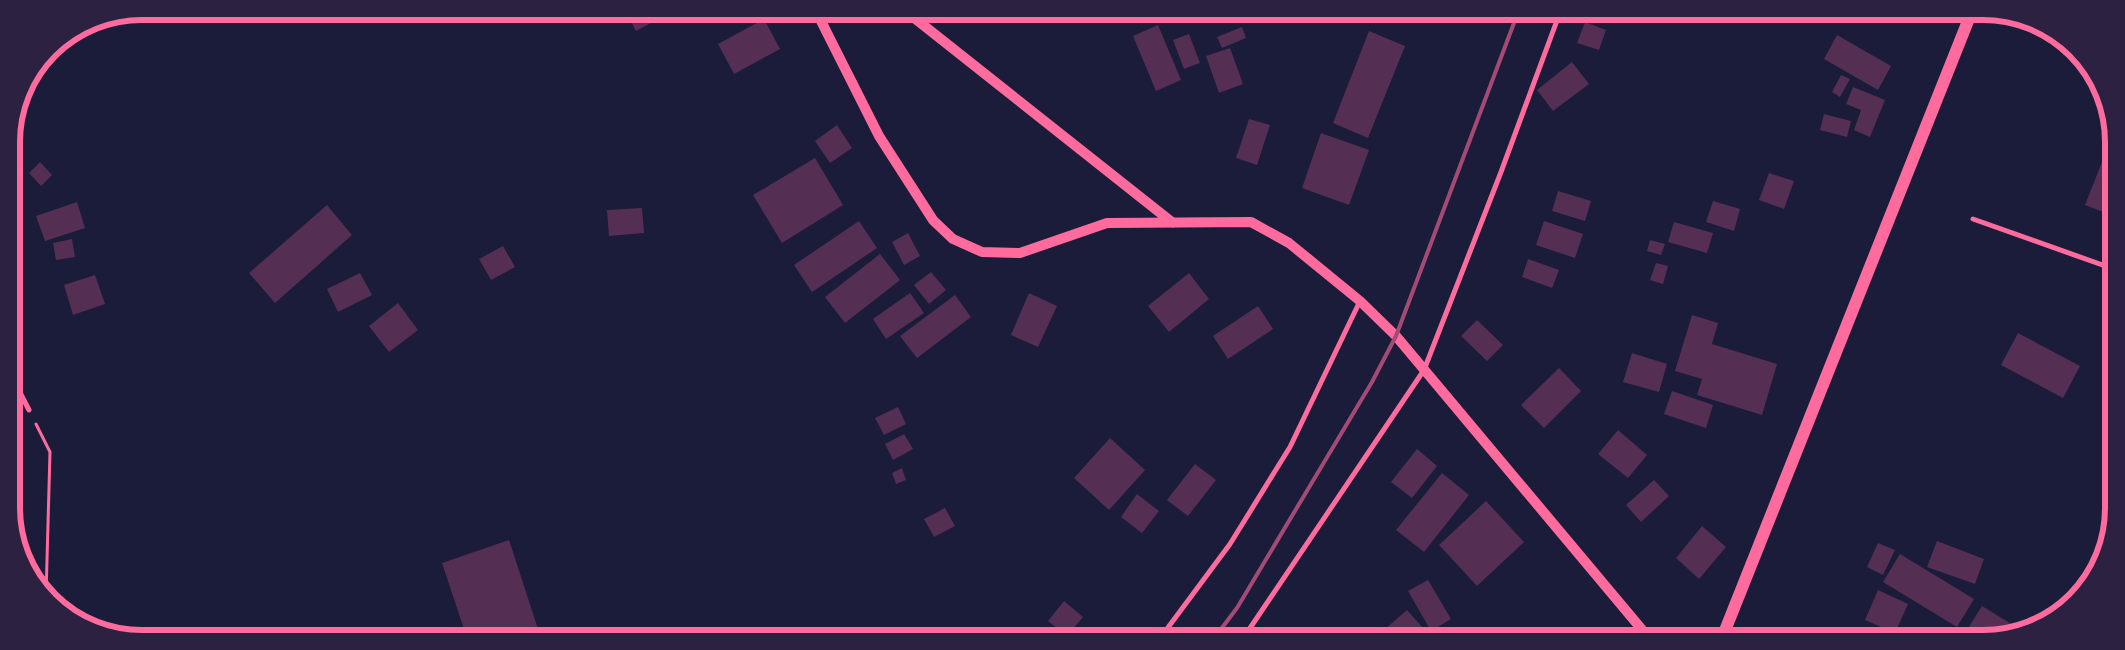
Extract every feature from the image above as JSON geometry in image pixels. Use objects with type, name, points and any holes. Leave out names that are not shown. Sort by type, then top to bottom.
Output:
[{"type":"main road","points":[[821,20],[878,136],[933,220],[953,239],[982,252],[1020,253],[1107,223],[1250,222],[1289,243],[1360,301],[1396,336],[1642,630]]},
{"type":"main road","points":[[917,20],[1173,223]]},
{"type":"main road","points":[[1725,630],[1968,20]]},
{"type":"street","points":[[1249,630],[1424,370],[1501,172],[1557,20]]},
{"type":"street","points":[[1972,219],[2105,266]]},
{"type":"street","points":[[1166,630],[1230,544],[1290,447],[1360,301]]},
{"type":"street","points":[[20,392],[29,410]]},
{"type":"path","points":[[29,410],[50,452],[46,583]]},
{"type":"building","points":[[630,20],[657,20],[636,31]]},
{"type":"building","points":[[765,20],[780,49],[734,74],[718,44]]},
{"type":"building","points":[[1585,22],[1606,30],[1599,50],[1577,43]]},
{"type":"building","points":[[1158,25],[1181,80],[1156,91],[1133,36]]},
{"type":"building","points":[[1242,27],[1246,38],[1222,48],[1217,37]]},
{"type":"building","points":[[1369,31],[1405,46],[1368,138],[1333,123]]},
{"type":"building","points":[[1189,34],[1200,63],[1184,69],[1173,40]]},
{"type":"building","points":[[1837,35],[1891,66],[1878,90],[1824,59]]},
{"type":"building","points":[[1230,48],[1243,84],[1219,93],[1206,56]]},
{"type":"building","points":[[1572,62],[1589,84],[1553,111],[1537,90]]},
{"type":"building","points":[[1841,75],[1850,79],[1840,97],[1832,92]]},
{"type":"building","points":[[1853,87],[1885,100],[1870,137],[1854,130],[1861,110],[1846,104]]},
{"type":"building","points":[[1824,114],[1851,121],[1847,137],[1820,130]]},
{"type":"building","points":[[1249,119],[1270,125],[1257,165],[1236,158]]},
{"type":"building","points":[[837,125],[852,148],[830,163],[815,141]]},
{"type":"building","points":[[1321,133],[1369,150],[1349,205],[1302,188]]},
{"type":"building","points":[[815,158],[843,205],[782,243],[753,195]]},
{"type":"building","points":[[40,162],[52,175],[41,186],[29,173]]},
{"type":"building","points":[[2102,162],[2105,163],[2105,213],[2085,205]]},
{"type":"building","points":[[1769,173],[1794,181],[1784,209],[1759,200]]},
{"type":"building","points":[[1558,191],[1591,201],[1585,221],[1552,211]]},
{"type":"building","points":[[1713,201],[1740,209],[1734,231],[1706,222]]},
{"type":"building","points":[[77,202],[85,228],[45,241],[36,216]]},
{"type":"building","points":[[327,205],[352,235],[275,303],[249,273]]},
{"type":"building","points":[[642,208],[644,233],[609,236],[607,210]]},
{"type":"building","points":[[859,221],[877,248],[812,292],[794,265]]},
{"type":"building","points":[[1544,221],[1583,234],[1575,258],[1536,245]]},
{"type":"building","points":[[1674,222],[1713,233],[1707,253],[1668,242]]},
{"type":"building","points":[[908,233],[920,256],[904,265],[892,242]]},
{"type":"building","points":[[72,239],[75,257],[56,260],[53,243]]},
{"type":"building","points":[[1650,240],[1665,244],[1661,255],[1647,251]]},
{"type":"building","points":[[503,246],[515,267],[491,280],[479,259]]},
{"type":"building","points":[[880,254],[900,280],[845,323],[825,297]]},
{"type":"building","points":[[1528,259],[1559,270],[1552,288],[1522,277]]},
{"type":"building","points":[[1656,263],[1668,266],[1663,284],[1650,280]]},
{"type":"building","points":[[931,272],[946,290],[929,304],[914,285]]},
{"type":"building","points":[[360,273],[372,295],[338,312],[327,289]]},
{"type":"building","points":[[1189,273],[1209,299],[1169,332],[1148,306]]},
{"type":"building","points":[[95,275],[105,304],[73,315],[64,285]]},
{"type":"building","points":[[910,293],[924,313],[886,339],[873,319]]},
{"type":"building","points":[[1029,293],[1057,306],[1038,347],[1011,335]]},
{"type":"building","points":[[955,295],[971,317],[917,358],[900,336]]},
{"type":"building","points":[[398,303],[418,330],[389,352],[369,326]]},
{"type":"building","points":[[1258,306],[1273,329],[1228,359],[1213,336]]},
{"type":"building","points":[[1692,315],[1718,323],[1712,344],[1777,364],[1762,415],[1697,395],[1702,379],[1675,371]]},
{"type":"building","points":[[1477,320],[1503,345],[1487,361],[1461,336]]},
{"type":"building","points":[[2018,333],[2080,366],[2063,398],[2001,365]]},
{"type":"building","points":[[1632,353],[1667,364],[1659,392],[1623,382]]},
{"type":"building","points":[[1559,368],[1581,391],[1544,428],[1521,405]]},
{"type":"building","points":[[1672,391],[1713,405],[1706,428],[1664,414]]},
{"type":"building","points":[[898,407],[906,424],[884,435],[875,418]]},
{"type":"building","points":[[1618,430],[1647,455],[1628,478],[1598,454]]},
{"type":"building","points":[[904,434],[913,449],[893,460],[885,444]]},
{"type":"building","points":[[1110,438],[1145,470],[1109,510],[1074,478]]},
{"type":"building","points":[[1417,449],[1437,466],[1412,498],[1391,482]]},
{"type":"building","points":[[1195,464],[1216,480],[1188,516],[1167,500]]},
{"type":"building","points":[[902,468],[906,480],[896,484],[892,473]]},
{"type":"building","points":[[1442,473],[1469,495],[1424,552],[1396,530]]},
{"type":"building","points":[[1654,480],[1669,496],[1641,522],[1626,505]]},
{"type":"building","points":[[1137,494],[1159,511],[1142,533],[1121,517]]},
{"type":"building","points":[[1486,501],[1524,542],[1477,586],[1439,545]]},
{"type":"building","points":[[945,508],[955,526],[934,537],[924,519]]},
{"type":"building","points":[[1702,526],[1726,547],[1699,579],[1676,558]]},
{"type":"building","points":[[509,540],[538,630],[464,630],[442,563]]},
{"type":"building","points":[[1937,541],[1984,559],[1975,584],[1927,567]]},
{"type":"building","points":[[1878,543],[1895,550],[1883,575],[1867,567]]},
{"type":"building","points":[[1900,554],[1974,599],[1957,627],[1883,582]]},
{"type":"building","points":[[1428,580],[1451,619],[1430,630],[1408,591]]},
{"type":"building","points":[[1878,590],[1908,604],[1896,630],[1888,630],[1865,620]]},
{"type":"building","points":[[1064,601],[1083,617],[1072,630],[1059,630],[1048,621]]},
{"type":"building","points":[[1982,606],[2015,626],[1991,630],[1967,630]]},
{"type":"building","points":[[1407,610],[1425,630],[1384,630]]},
{"type":"railway","points":[[1220,630],[1237,608],[1372,382],[1396,336],[1515,20]]}]
